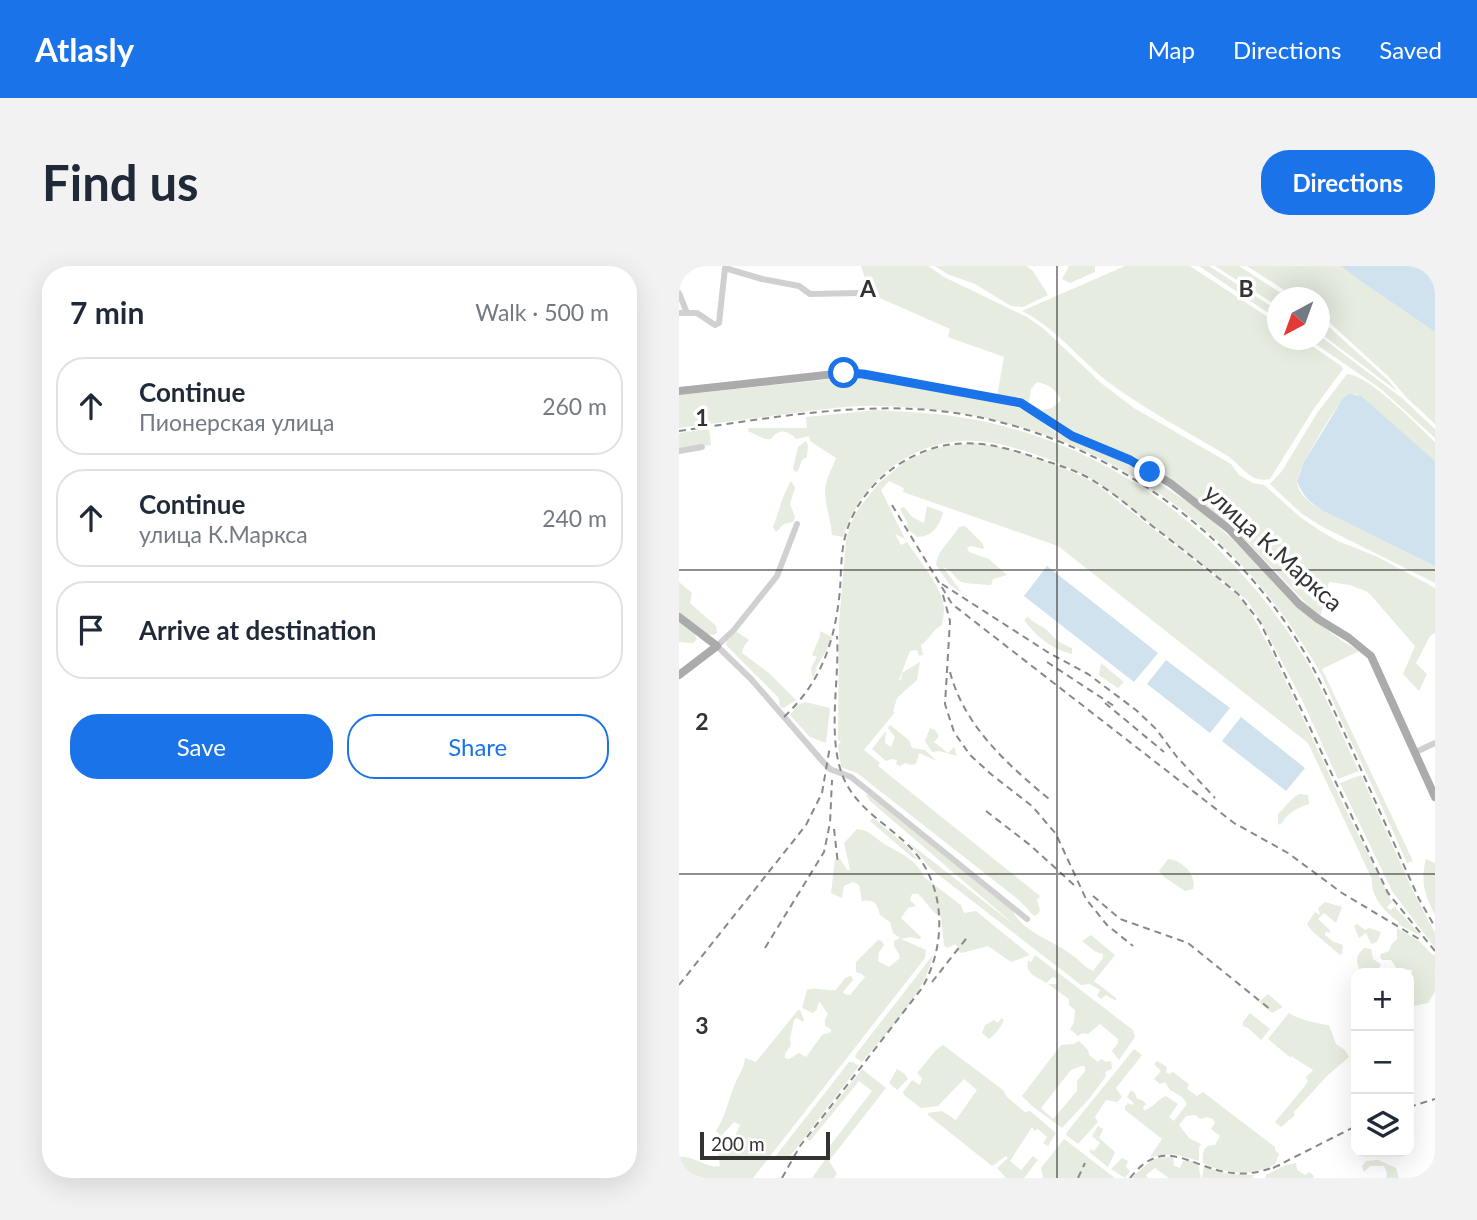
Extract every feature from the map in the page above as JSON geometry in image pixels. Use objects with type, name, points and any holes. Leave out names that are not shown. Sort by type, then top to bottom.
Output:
[{"type":"main road","name":"улица К.Маркса","points":[[679,391],[844,373],[863,374],[1011,400],[1035,411],[1072,436],[1130,460],[1170,483],[1229,529],[1299,604],[1371,656],[1434,794]]},
{"type":"main road","points":[[679,617],[717,646],[679,675]]},
{"type":"street","points":[[679,293],[683,313],[697,313],[715,325],[719,323],[725,268],[799,286],[810,294],[860,293]]},
{"type":"street","points":[[679,451],[702,447]]},
{"type":"street","points":[[797,524],[777,576],[733,631],[717,646],[751,679],[828,767],[859,783],[1027,919]]},
{"type":"street","points":[[1416,752],[1435,743]]},
{"type":"shaded area","points":[[861,266],[928,266],[944,277],[1027,317],[1044,329],[1101,383],[1134,408],[1231,464],[1239,475],[1253,483],[1264,485],[1319,530],[1378,557],[1435,588],[1435,633],[1430,636],[1416,663],[1427,674],[1419,691],[1403,674],[1415,646],[1368,592],[1350,585],[1329,582],[1320,618],[1235,529],[1173,480],[1131,457],[1086,440],[1048,417],[1042,410],[1052,408],[1061,400],[1052,388],[1037,382],[1031,389],[1029,402],[997,396],[1004,357],[948,337],[950,329],[864,291],[866,281]]},
{"type":"shaded area","points":[[935,266],[1026,266],[1033,271],[1048,295],[1023,307],[1011,306],[975,284],[947,274]]},
{"type":"shaded area","points":[[1069,266],[1095,266],[1095,272],[1070,283],[1062,279]]},
{"type":"shaded area","points":[[1125,266],[1190,266],[1267,316],[1267,350],[1318,350],[1343,369],[1313,410],[1270,479],[1257,479],[1226,455],[1108,382],[1046,326],[1022,311]]},
{"type":"shaded area","points":[[1199,266],[1209,266],[1267,304],[1267,312]]},
{"type":"shaded area","points":[[1215,266],[1239,266],[1272,287],[1267,287],[1267,300]]},
{"type":"shaded area","points":[[1247,266],[1341,266],[1435,332],[1435,424],[1330,323],[1330,287],[1280,287]]},
{"type":"shaded area","points":[[1330,328],[1388,380],[1398,392],[1330,341]]},
{"type":"shaded area","points":[[1330,344],[1403,399],[1435,429],[1435,438],[1381,389],[1324,350],[1330,350]]},
{"type":"shaded area","points":[[1347,374],[1368,383],[1380,392],[1435,442],[1435,461],[1356,394],[1343,400],[1323,429],[1302,467],[1298,488],[1307,500],[1323,511],[1435,566],[1435,583],[1321,526],[1301,513],[1270,484],[1282,471],[1317,413]]},
{"type":"shaded area","points":[[852,377],[992,401],[1027,410],[1055,432],[1136,468],[1201,511],[1307,615],[1359,651],[1322,669],[1413,861],[1407,863],[1316,666],[1272,601],[1229,552],[1181,509],[1128,474],[1072,445],[1011,424],[947,411],[857,406],[679,428],[679,395]]},
{"type":"shaded area","points":[[876,410],[959,417],[1022,431],[1071,449],[1117,472],[1160,500],[1201,533],[1271,609],[1309,666],[1359,771],[1338,779],[1302,700],[1247,600],[1097,482],[1070,468],[1022,450],[976,441],[953,442],[912,455],[893,466],[863,497],[843,537],[832,535],[825,496],[836,458],[810,441],[809,436],[796,439],[783,432],[777,433],[771,439],[765,439],[748,431],[748,428],[807,428],[806,417]]},
{"type":"shaded area","points":[[709,429],[711,445],[679,449],[679,433]]},
{"type":"shaded area","points":[[806,441],[807,457],[795,472],[793,468],[798,447]]},
{"type":"shaded area","points":[[975,443],[1037,458],[1096,484],[1237,595],[1249,609],[1275,658],[1392,902],[1387,907],[1390,910],[1395,907],[1421,936],[1398,924],[1376,898],[1372,879],[1308,743],[1058,546],[903,492],[904,488],[889,481],[881,490],[905,539],[895,534],[901,545],[907,542],[935,583],[943,600],[944,614],[942,625],[921,645],[923,655],[919,656],[917,650],[910,651],[899,680],[902,673],[920,662],[917,680],[897,698],[895,712],[864,750],[880,763],[878,766],[1040,896],[1037,900],[1040,910],[1038,914],[1034,916],[1019,900],[857,773],[841,767],[838,746],[841,741],[838,740],[839,624],[846,540],[851,523],[879,483],[904,462],[930,450]]},
{"type":"shaded area","points":[[791,481],[795,488],[790,504],[795,517],[793,522],[784,524],[776,532],[773,527]]},
{"type":"shaded area","points":[[927,506],[943,512],[942,517],[931,533],[917,537],[908,529],[900,509],[904,507],[912,517],[924,523]]},
{"type":"shaded area","points":[[965,526],[983,544],[984,549],[971,546],[967,548],[969,552],[989,559],[1007,575],[993,579],[991,585],[966,583],[943,567],[962,593],[950,585],[936,565],[945,545],[959,527]]},
{"type":"shaded area","points":[[679,582],[692,593],[690,603],[716,626],[717,633],[707,634],[679,613]]},
{"type":"shaded area","points":[[1028,617],[1072,648],[1072,654],[1057,649],[1040,637],[1024,620]]},
{"type":"shaded area","points":[[679,621],[694,633],[697,639],[693,643],[679,642]]},
{"type":"shaded area","points":[[820,631],[832,637],[812,677],[811,668],[817,657],[812,655]]},
{"type":"shaded area","points":[[737,632],[749,640],[742,653],[769,673],[796,700],[784,708],[780,707],[779,698],[726,645]]},
{"type":"shaded area","points":[[1101,663],[1124,682],[1118,688],[1099,675]]},
{"type":"shaded area","points":[[805,702],[830,708],[826,743],[810,737],[790,715],[798,705]]},
{"type":"shaded area","points":[[890,725],[909,740],[912,748],[925,750],[937,761],[919,753],[914,764],[905,763],[900,766],[896,764],[897,760],[886,761],[872,749],[886,731],[885,743],[891,747],[895,737],[888,728]]},
{"type":"shaded area","points":[[930,728],[939,736],[934,742],[948,753],[954,747],[957,756],[932,752],[925,741]]},
{"type":"shaded area","points":[[1361,775],[1413,891],[1435,933],[1435,948],[1392,891],[1340,783]]},
{"type":"shaded area","points":[[870,794],[1012,909],[1022,924],[1065,950],[1087,968],[1093,971],[1103,958],[1103,954],[1082,941],[1091,935],[1115,955],[1094,981],[1116,998],[1116,1001],[1106,995],[1101,999],[1097,996],[1100,990],[1090,984],[1081,985],[931,869],[908,842],[1017,927],[870,801],[866,795]]},
{"type":"shaded area","points":[[1299,794],[1308,795],[1309,804],[1294,811],[1278,825],[1278,814]]},
{"type":"shaded area","points":[[873,818],[907,846],[918,860],[870,821]]},
{"type":"shaded area","points":[[857,829],[869,833],[908,858],[924,877],[961,905],[964,913],[976,911],[1030,955],[1011,962],[988,946],[962,953],[957,951],[955,944],[947,948],[944,945],[941,917],[918,894],[912,894],[910,900],[916,906],[908,908],[901,918],[921,937],[901,939],[926,950],[925,958],[753,1178],[681,1178],[679,1157],[690,1158],[710,1166],[720,1166],[718,1151],[730,1147],[740,1125],[734,1122],[721,1136],[716,1131],[745,1058],[756,1062],[798,1010],[804,1020],[794,1020],[791,1045],[785,1058],[789,1059],[799,1053],[806,1057],[822,1035],[831,1032],[831,1029],[825,1026],[828,1014],[819,1001],[813,1013],[802,1008],[807,990],[836,990],[845,978],[851,976],[853,980],[843,992],[850,995],[865,977],[856,972],[856,962],[878,940],[884,945],[879,952],[878,961],[889,967],[900,958],[894,941],[900,938],[893,933],[890,922],[880,915],[875,903],[862,901],[859,885],[853,882],[844,886],[842,898],[831,893],[835,860],[840,859],[847,870],[850,870],[844,843]]},
{"type":"shaded area","points":[[1168,859],[1187,869],[1193,879],[1193,889],[1185,891],[1159,871]]},
{"type":"shaded area","points":[[1426,859],[1435,863],[1435,915],[1424,888]]},
{"type":"shaded area","points":[[1325,902],[1342,907],[1336,923],[1324,913],[1318,919],[1330,930],[1330,933],[1325,932],[1325,935],[1343,945],[1340,955],[1307,924],[1315,912],[1320,915],[1318,908]]},
{"type":"shaded area","points":[[1357,924],[1365,930],[1369,928],[1381,932],[1377,942],[1371,944],[1366,933],[1359,938],[1354,926]]},
{"type":"shaded area","points":[[1397,928],[1435,954],[1435,992],[1428,1003],[1414,1006],[1414,968],[1396,968],[1391,960],[1382,960],[1380,957],[1389,951],[1397,939]]},
{"type":"shaded area","points":[[1364,948],[1371,949],[1373,959],[1381,964],[1379,968],[1360,968],[1357,960]]},
{"type":"shaded area","points":[[933,955],[922,985],[894,1025],[862,1062],[855,1057],[856,1054]]},
{"type":"shaded area","points":[[1035,955],[1133,1030],[1135,1037],[1119,1060],[1112,1051],[1118,1039],[1100,1024],[1088,1034],[1082,1033],[1078,1036],[1070,1029],[1074,1023],[1075,1010],[1069,1005],[1069,999],[1048,984],[1057,984],[1057,979],[1053,977],[1046,983],[1030,972],[1028,960],[1031,962]]},
{"type":"shaded area","points":[[1268,994],[1283,1007],[1272,1013],[1259,1002]]},
{"type":"shaded area","points":[[1250,1013],[1270,1029],[1261,1040],[1243,1026]]},
{"type":"shaded area","points":[[1289,1013],[1308,1021],[1329,1025],[1336,1044],[1345,1050],[1349,1057],[1327,1076],[1294,1112],[1294,1116],[1281,1127],[1275,1122],[1305,1086],[1308,1081],[1306,1077],[1313,1070],[1291,1058],[1268,1039]]},
{"type":"shaded area","points":[[1001,1018],[1003,1023],[989,1039],[982,1033],[985,1025],[994,1020],[998,1023]]},
{"type":"shaded area","points":[[1079,1041],[1098,1062],[1101,1059],[1111,1061],[1112,1069],[1105,1072],[1106,1076],[1089,1099],[1062,1128],[1022,1096],[1061,1045]],"holes":[[[1085,1066],[1085,1071],[1077,1081],[1077,1091],[1053,1119],[1041,1108],[1071,1070]]]},
{"type":"shaded area","points":[[943,1045],[1003,1090],[1007,1097],[1025,1112],[1030,1111],[1056,1133],[1048,1146],[1043,1143],[1047,1137],[1038,1129],[1034,1131],[1032,1127],[1010,1161],[1021,1170],[1033,1156],[1038,1160],[1024,1178],[1006,1178],[997,1168],[1008,1158],[1006,1156],[992,1166],[928,1115],[942,1111],[956,1120],[977,1090],[964,1079],[938,1106],[921,1108],[904,1095],[903,1092],[912,1080],[920,1085],[922,1078],[917,1073]]},
{"type":"shaded area","points":[[1134,1049],[1142,1055],[1116,1088],[1122,1097],[1117,1102],[1106,1100],[1095,1117],[1098,1122],[1078,1144],[1066,1135],[1067,1132]]},
{"type":"shaded area","points":[[1157,1061],[1167,1067],[1166,1072],[1173,1072],[1189,1084],[1187,1089],[1197,1096],[1203,1092],[1275,1147],[1279,1154],[1275,1164],[1258,1171],[1229,1172],[1203,1163],[1204,1150],[1215,1145],[1220,1136],[1211,1129],[1215,1123],[1213,1119],[1201,1119],[1195,1115],[1186,1116],[1179,1125],[1189,1138],[1201,1144],[1199,1161],[1174,1154],[1150,1157],[1162,1139],[1125,1110],[1128,1103],[1134,1103],[1127,1097],[1131,1090],[1137,1099],[1146,1104],[1144,1110],[1166,1096],[1178,1104],[1169,1117],[1174,1121],[1187,1104],[1182,1097],[1170,1090],[1165,1082],[1160,1084],[1154,1079],[1161,1071],[1154,1064]]},
{"type":"shaded area","points":[[849,1062],[859,1066],[788,1159],[775,1157]]},
{"type":"shaded area","points":[[862,1069],[886,1088],[829,1161],[837,1174],[834,1178],[812,1178],[829,1154],[826,1151],[872,1091],[859,1081],[810,1141],[807,1139]]},
{"type":"shaded area","points":[[897,1069],[908,1079],[897,1090],[889,1083]]},
{"type":"shaded area","points":[[1098,1126],[1103,1129],[1099,1138],[1115,1152],[1108,1167],[1089,1152],[1091,1149],[1094,1151],[1100,1143],[1092,1136]]},
{"type":"shaded area","points":[[1064,1139],[1115,1178],[1043,1178],[1041,1168]]},
{"type":"shaded area","points":[[1173,1156],[1174,1166],[1180,1168],[1183,1161],[1198,1163],[1201,1178],[1169,1178],[1155,1168],[1146,1175],[1148,1178],[1131,1178],[1153,1159]]},
{"type":"shaded area","points":[[1122,1158],[1128,1161],[1126,1167],[1130,1171],[1125,1178],[1111,1169]]},
{"type":"shaded area","points":[[1378,1160],[1396,1168],[1399,1178],[1386,1178],[1384,1166],[1370,1166],[1364,1172],[1362,1166],[1366,1161]]},
{"type":"shaded area","points":[[1296,1163],[1297,1170],[1305,1175],[1309,1172],[1313,1178],[1265,1178],[1286,1165]]},
{"type":"shaded area","points":[[1204,1166],[1229,1174],[1256,1175],[1251,1178],[1202,1178]]},
{"type":"water","points":[[1341,266],[1435,266],[1435,332],[1356,278]]},
{"type":"water","points":[[1349,394],[1361,396],[1435,461],[1435,566],[1323,511],[1301,491],[1297,481],[1304,462],[1343,398]]},
{"type":"water","points":[[1047,566],[1158,653],[1134,682],[1024,596]]},
{"type":"water","points":[[1166,660],[1230,708],[1210,733],[1147,684]]},
{"type":"water","points":[[1241,717],[1305,768],[1286,791],[1222,741]]},
{"type":"railway","points":[[679,431],[827,411],[915,409],[972,416],[1028,430],[1081,451],[1132,478],[1180,511],[1223,548],[1262,591],[1295,637],[1324,690],[1419,899],[1435,927]]},
{"type":"railway","points":[[784,717],[808,689],[824,659],[838,609],[845,537],[860,503],[885,474],[923,452],[957,444],[991,445],[1064,467],[1091,479],[1125,503],[1238,594],[1260,622],[1388,893],[1435,951]]},
{"type":"railway","points":[[892,505],[952,604],[1234,823],[1288,853],[1342,893],[1419,939]]},
{"type":"railway","points":[[942,584],[1049,653],[1088,674],[1136,710],[1156,729],[1177,757],[1215,798]]},
{"type":"railway","points":[[943,595],[950,621],[945,704],[954,732],[970,755],[1032,806],[1056,834],[1086,899],[1107,925],[1133,946]]},
{"type":"railway","points":[[782,1178],[800,1146],[922,988],[936,952],[939,932],[936,894],[920,859],[907,844],[864,807],[844,779],[836,746],[835,727],[837,636]]},
{"type":"railway","points":[[1047,662],[1114,706]]},
{"type":"railway","points":[[950,672],[966,710],[989,743],[1049,799]]},
{"type":"railway","points":[[1105,703],[1164,752]]},
{"type":"railway","points":[[679,985],[806,825],[822,793],[830,746]]},
{"type":"railway","points":[[765,948],[824,852],[830,823],[832,780]]},
{"type":"railway","points":[[986,811],[1030,845],[1074,885]]},
{"type":"railway","points":[[834,829],[838,864]]},
{"type":"railway","points":[[1093,896],[1120,919],[1188,943],[1271,1010]]},
{"type":"railway","points":[[932,982],[969,935]]},
{"type":"railway","points":[[1414,1105],[1435,1099]]},
{"type":"railway","points":[[1273,1168],[1351,1129]]},
{"type":"railway","points":[[1130,1178],[1153,1158],[1165,1156],[1240,1174],[1280,1165]]},
{"type":"railway","points":[[1078,1178],[1085,1163]]},
{"type":"route","points":[[844,373],[863,374],[1021,403],[1085,443],[1130,460],[1150,472]]}]
